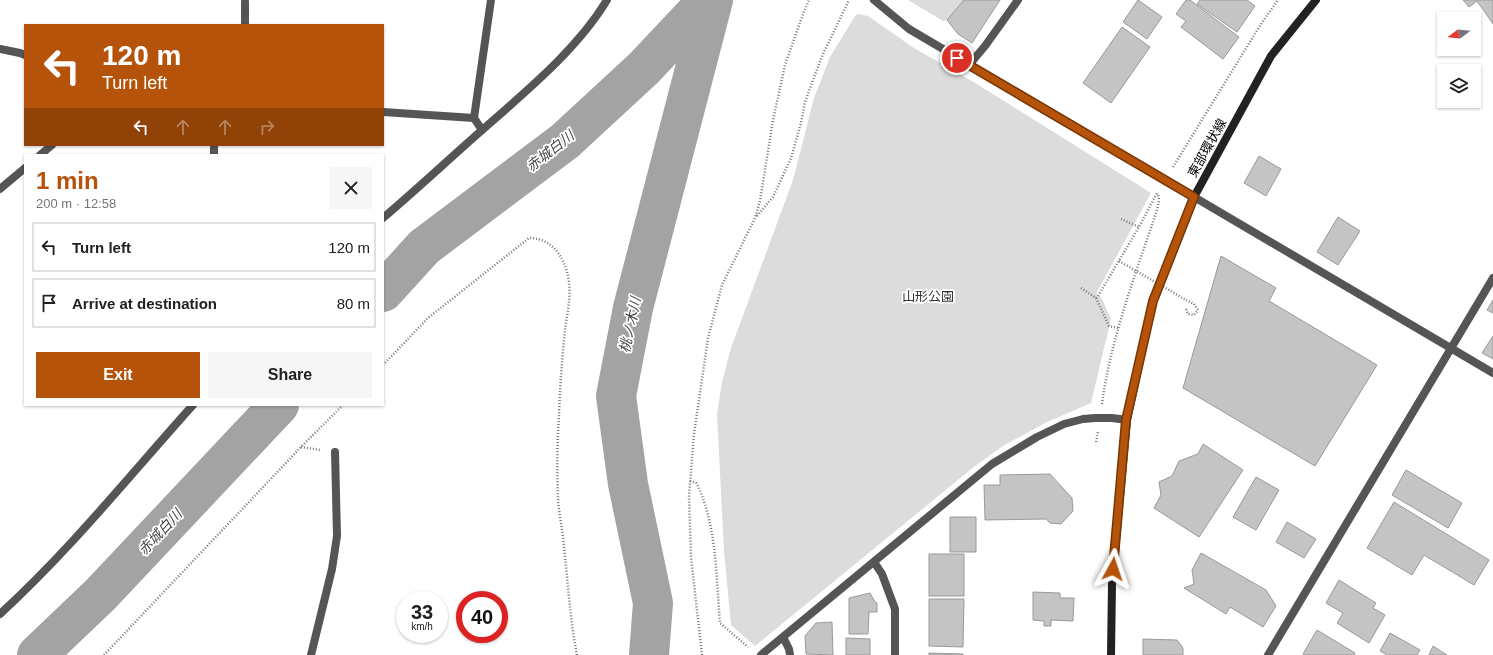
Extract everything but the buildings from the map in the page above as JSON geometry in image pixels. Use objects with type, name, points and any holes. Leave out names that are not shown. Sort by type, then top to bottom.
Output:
[{"type":"street","points":[[482,130],[474,118],[491,0]]},
{"type":"street","points":[[384,217],[508,108],[576,41],[598,16],[607,0]]},
{"type":"street","points":[[874,0],[909,29],[1493,373]]},
{"type":"street","points":[[969,65],[985,46],[1018,0]]},
{"type":"street","name":"東部環状線","points":[[1110,655],[1112,584],[1126,420],[1153,301],[1194,197],[1271,56],[1316,0]]},
{"type":"street","points":[[245,2],[245,24]]},
{"type":"street","points":[[0,49],[24,55]]},
{"type":"street","points":[[384,112],[474,118]]},
{"type":"street","points":[[41,154],[51,146]]},
{"type":"street","points":[[0,189],[24,169]]},
{"type":"street","points":[[1268,655],[1493,278]]},
{"type":"street","points":[[0,614],[31,586],[192,406]]},
{"type":"street","points":[[761,655],[992,464],[1037,437],[1064,424],[1083,419],[1112,418],[1126,420]]},
{"type":"street","points":[[312,655],[332,569],[337,536],[335,452]]},
{"type":"street","points":[[874,562],[882,574],[895,609],[895,655]]},
{"type":"street","points":[[783,637],[789,649],[790,655]]},
{"type":"path","points":[[756,218],[773,120],[785,65],[809,0]]},
{"type":"path","points":[[702,655],[691,557],[689,496],[694,434],[708,338],[722,285],[756,218],[772,197],[791,158],[801,123],[805,102],[813,80],[823,54],[849,0]]},
{"type":"path","points":[[1169,169],[1175,164],[1261,24],[1278,0]]},
{"type":"path","points":[[1096,298],[1139,227],[1158,190],[1159,200],[1157,210],[1119,328],[1104,386],[1096,442]]},
{"type":"path","points":[[1121,219],[1139,227]]},
{"type":"path","points":[[384,364],[428,318],[529,238],[545,241],[556,249],[562,257],[569,283],[569,301],[560,377],[558,499],[571,625],[577,655]]},
{"type":"path","points":[[1119,261],[1194,304],[1198,310],[1191,316],[1186,310]]},
{"type":"path","points":[[1081,288],[1096,298],[1109,326],[1119,328]]},
{"type":"path","points":[[104,655],[301,447],[342,406]]},
{"type":"path","points":[[301,447],[335,452]]},
{"type":"path","points":[[690,481],[696,483],[698,486],[708,511],[712,529],[720,623],[753,650]]},
{"type":"green space","points":[[908,0],[964,0],[947,20],[943,21]]},
{"type":"green space","name":"山形公園","points":[[858,14],[868,16],[914,48],[977,84],[1151,193],[1096,294],[1101,297],[1111,319],[1091,403],[1047,422],[1003,446],[975,466],[755,646],[731,625],[724,551],[717,414],[722,382],[731,348],[793,180],[814,98],[830,57],[855,16]]},
{"type":"waterway","name":"赤城白川","points":[[384,291],[424,247],[565,141],[644,68],[708,0]]},
{"type":"waterway","name":"桃ノ木川","points":[[649,655],[653,603],[628,484],[616,396],[633,308],[713,0]]},
{"type":"waterway","name":"赤城白川","points":[[37,655],[100,595],[278,406]]},
{"type":"route","points":[[957,58],[1194,197],[1153,301],[1126,420],[1113,569]]}]
